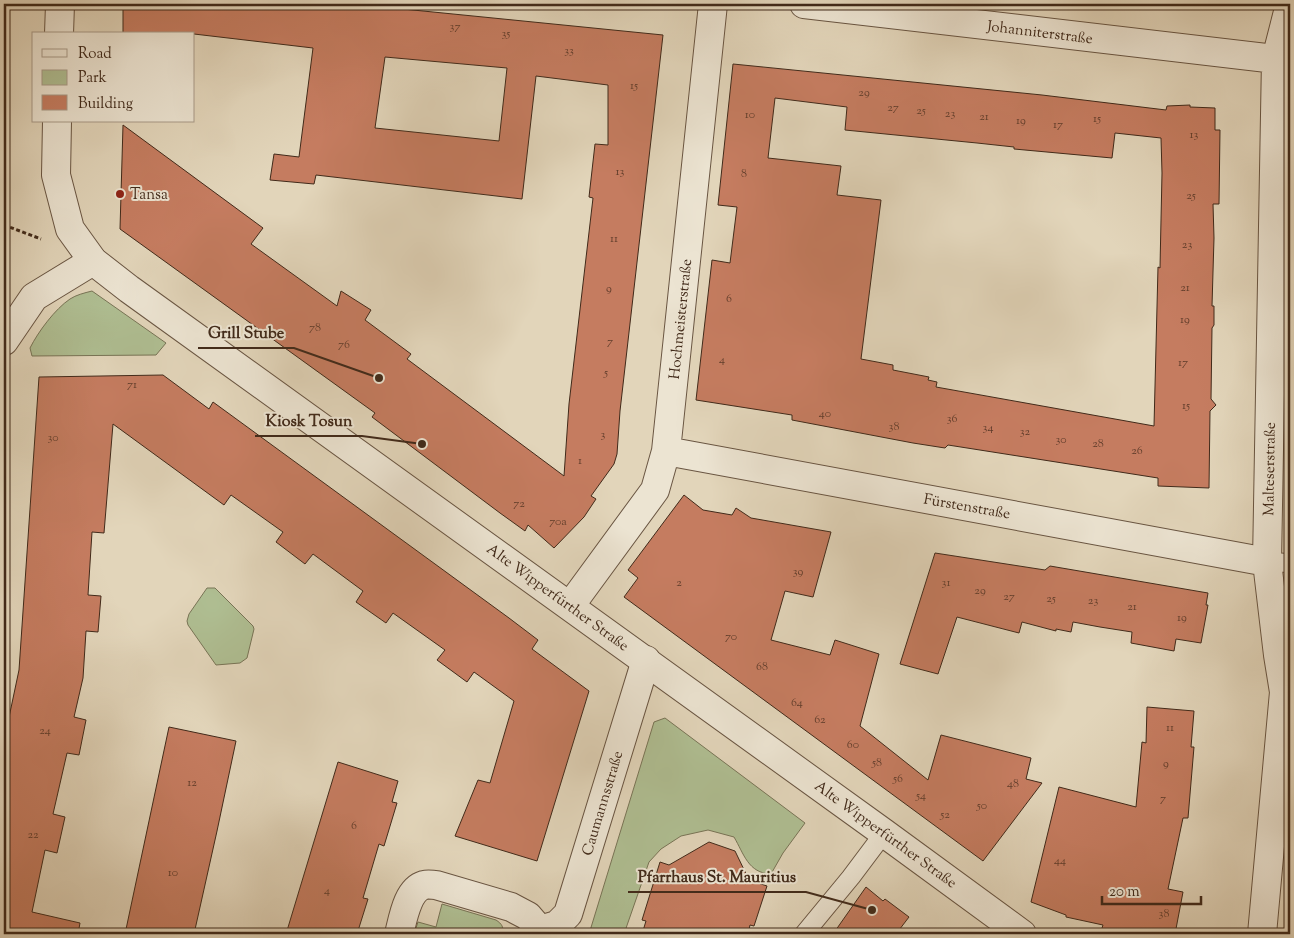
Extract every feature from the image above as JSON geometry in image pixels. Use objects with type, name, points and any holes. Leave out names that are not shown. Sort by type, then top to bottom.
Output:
[{"type":"street","points":[[60,4],[60,32]]},
{"type":"street","name":"Hochmeisterstraße","points":[[570,606],[655,490],[666,451],[713,4]]},
{"type":"street","name":"Johanniterstraße","points":[[804,4],[1276,60]]},
{"type":"street","name":"Malteserstraße","points":[[1262,934],[1284,692],[1278,655],[1276,60],[1290,4]]},
{"type":"street","name":"Alte Wipperfürther Straße","points":[[57,122],[56,175],[70,230],[93,261],[129,289],[646,660],[1022,934]]},
{"type":"street","points":[[4,341],[34,297],[93,261]]},
{"type":"street","name":"Fürstenstraße","points":[[666,451],[1278,563]]},
{"type":"street","name":"Caumannsstraße","points":[[399,934],[409,902],[415,890],[424,885],[436,885],[511,907],[528,916],[538,932],[557,925],[568,914],[646,660]]},
{"type":"lane","points":[[804,934],[852,876],[884,833]]},
{"type":"path","points":[[4,225],[44,240]]},
{"type":"green space","points":[[92,291],[166,343],[156,355],[32,356],[30,348],[42,328],[64,303],[77,295]]},
{"type":"green space","points":[[207,588],[215,588],[253,626],[254,629],[247,658],[240,663],[216,665],[188,625],[189,614]]},
{"type":"green space","points":[[665,718],[805,823],[783,853],[771,874],[757,870],[748,862],[734,837],[708,830],[681,836],[661,849],[649,862],[624,934],[589,934],[654,722]]},
{"type":"green space","points":[[442,904],[496,920],[502,926],[502,934],[414,934],[418,922],[436,927]]},
{"type":"building","points":[[123,4],[353,4],[663,35],[620,411],[617,454],[614,464],[591,496],[596,499],[584,517],[554,548],[528,525],[525,531],[500,513],[372,417],[375,413],[120,229],[123,125],[263,228],[251,244],[337,306],[341,291],[371,310],[365,320],[411,354],[407,359],[564,476],[569,404],[593,198],[589,197],[595,144],[608,145],[608,85],[536,76],[522,199],[316,175],[314,184],[270,180],[274,154],[299,157],[313,48],[195,34],[195,32],[123,32]],"holes":[[[385,57],[507,68],[499,141],[375,128]]]},
{"type":"building","points":[[733,64],[1042,95],[1166,110],[1167,106],[1190,105],[1190,107],[1215,108],[1215,130],[1220,130],[1219,204],[1213,204],[1212,306],[1214,306],[1214,325],[1212,328],[1211,399],[1216,405],[1210,411],[1209,488],[1158,486],[1158,478],[948,445],[945,448],[913,443],[792,420],[792,415],[696,400],[712,260],[730,263],[737,207],[718,205]],"holes":[[[775,98],[847,107],[845,130],[1014,147],[1014,149],[1112,158],[1115,133],[1161,138],[1160,268],[1158,267],[1154,426],[936,387],[937,382],[928,380],[929,377],[893,370],[893,365],[861,359],[881,200],[837,195],[841,166],[768,158]]]},
{"type":"building","points":[[163,375],[209,409],[213,402],[509,618],[538,640],[532,649],[589,691],[537,861],[455,836],[478,780],[490,783],[514,701],[474,672],[467,682],[437,660],[445,650],[393,613],[386,623],[356,602],[363,591],[313,554],[305,564],[276,542],[283,532],[231,495],[224,505],[113,424],[104,533],[92,532],[88,595],[101,596],[98,632],[86,631],[83,678],[74,717],[86,720],[79,755],[67,753],[53,814],[65,817],[57,853],[45,850],[32,912],[80,923],[78,934],[4,934],[4,741],[19,670],[39,377]]},
{"type":"building","points":[[684,495],[703,510],[732,515],[736,508],[751,518],[831,532],[813,597],[785,591],[771,640],[830,655],[835,640],[879,654],[860,726],[928,780],[941,735],[1031,758],[1026,779],[1042,783],[983,861],[624,597],[638,578],[628,570]]},
{"type":"building","points":[[935,553],[1045,570],[1050,566],[1208,593],[1206,605],[1208,605],[1201,643],[1176,639],[1174,651],[1131,643],[1132,632],[1073,622],[1071,632],[1056,629],[1056,631],[1022,622],[1019,633],[957,617],[938,674],[900,664]]},
{"type":"building","points":[[1147,707],[1194,711],[1191,747],[1194,747],[1188,818],[1183,818],[1168,889],[1183,892],[1175,934],[1100,934],[1103,925],[1066,917],[1066,915],[1031,902],[1059,787],[1136,807],[1142,742],[1146,743]]},
{"type":"building","points":[[169,727],[236,741],[217,831],[194,934],[125,934]]},
{"type":"building","points":[[338,762],[398,781],[392,802],[397,803],[384,846],[379,844],[363,898],[368,899],[357,934],[286,934]]},
{"type":"building","points":[[709,842],[735,851],[749,880],[767,886],[754,926],[750,925],[748,934],[642,934],[646,921],[642,920],[660,862],[669,865]]},
{"type":"building","points":[[866,887],[883,901],[885,899],[909,917],[896,934],[833,934]]},
{"type":"place","name":"Tansa","points":[[120,194]]},
{"type":"place","name":"Grill Stube","points":[[379,378]]},
{"type":"place","name":"Kiosk Tosun","points":[[422,444]]},
{"type":"place","name":"Pfarrhaus St. Mauritius","points":[[872,910]]}]
